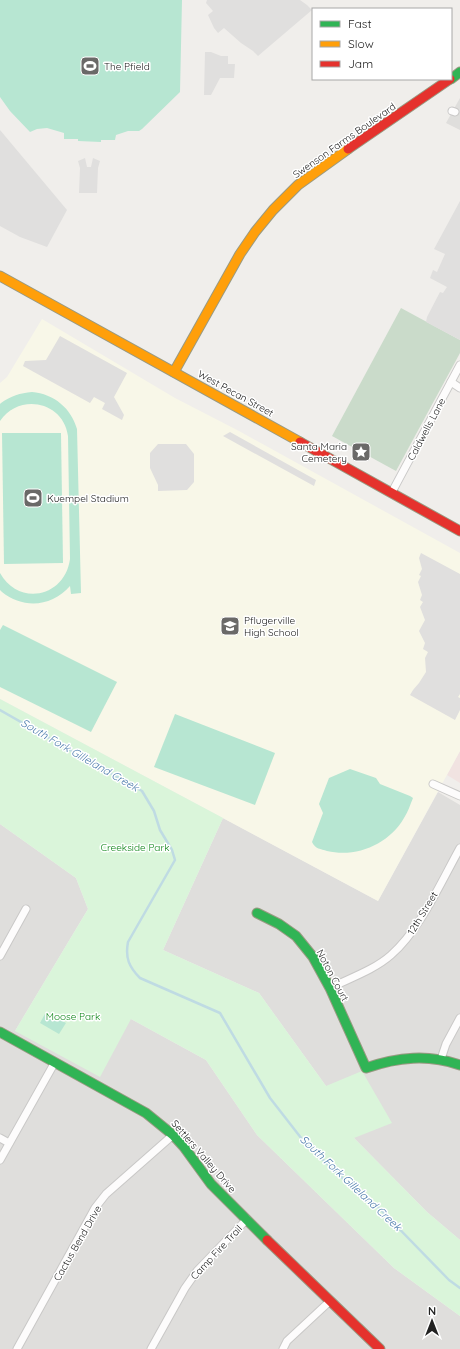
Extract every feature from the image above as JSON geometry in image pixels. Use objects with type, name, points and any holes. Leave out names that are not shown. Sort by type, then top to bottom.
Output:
[{"type":"street","name":"Swenson Farms Boulevard","points":[[452,78],[460,72]]},
{"type":"street","name":"Swenson Farms Boulevard","points":[[174,372],[240,254],[255,232],[273,210],[298,185],[325,165],[450,80]]},
{"type":"street","name":"West Pecan Street","points":[[0,276],[460,531]]},
{"type":"street","name":"Caldwells Lane","points":[[392,492],[460,365]]},
{"type":"street","points":[[451,382],[460,388]]},
{"type":"street","points":[[433,784],[460,796]]},
{"type":"street","name":"12th Street","points":[[330,988],[374,967],[391,955],[404,942],[417,925],[460,848]]},
{"type":"street","points":[[0,956],[26,909]]},
{"type":"street","name":"Noton Court","points":[[257,913],[279,924],[296,936],[313,957],[330,988],[366,1068],[403,1058],[441,1059]]},
{"type":"street","points":[[460,1018],[446,1044],[441,1059],[460,1065]]},
{"type":"street","name":"Settlers Valley Drive","points":[[0,1032],[146,1113],[173,1135],[184,1147],[211,1184],[330,1302],[380,1349]]},
{"type":"street","points":[[0,1160],[55,1062]]},
{"type":"street","name":"Cactus Bend Drive","points":[[17,1349],[95,1208],[106,1194],[173,1135]]},
{"type":"street","points":[[0,1138],[9,1143]]},
{"type":"street","name":"Camp Fire Trail","points":[[151,1349],[185,1288],[197,1271],[247,1219]]},
{"type":"street","points":[[283,1349],[287,1342],[330,1302]]},
{"type":"shaded area","points":[[207,0],[300,0],[312,10],[258,56],[224,28],[218,33],[208,15],[213,11],[206,3]]},
{"type":"shaded area","points":[[205,52],[228,56],[228,64],[235,64],[234,78],[220,78],[211,95],[204,95]]},
{"type":"shaded area","points":[[460,98],[460,130],[446,123]]},
{"type":"shaded area","points":[[0,130],[67,210],[47,247],[20,237],[0,226]]},
{"type":"shaded area","points":[[85,158],[87,167],[91,167],[93,158],[100,161],[98,168],[97,193],[79,193],[80,168],[78,161]]},
{"type":"shaded area","points":[[460,201],[460,340],[426,322],[427,317],[440,292],[443,293],[447,287],[430,278],[433,270],[437,272],[445,254],[434,249]]},
{"type":"shaded area","name":"Pflugerville High School","points":[[42,319],[175,398],[239,431],[460,553],[460,751],[378,901],[0,699],[0,383],[7,377]]},
{"type":"shaded area","points":[[60,336],[127,373],[114,397],[124,415],[122,420],[102,409],[105,403],[94,397],[90,403],[23,366],[25,361],[46,360]]},
{"type":"shaded area","points":[[230,432],[316,480],[314,486],[223,436]]},
{"type":"shaded area","points":[[158,444],[186,444],[194,454],[194,482],[187,490],[158,491],[158,485],[150,468],[150,453]]},
{"type":"shaded area","points":[[421,553],[460,574],[460,694],[458,697],[460,698],[460,710],[455,720],[410,695],[426,672],[425,658],[428,652],[423,649],[425,643],[419,631],[425,620],[420,607],[423,602],[420,600],[422,595],[418,582],[422,569],[419,558]]},
{"type":"shaded area","points":[[460,751],[460,783],[447,775]]},
{"type":"shaded area","points":[[438,792],[460,805],[460,1240],[427,1212],[354,1138],[326,1086],[259,993],[163,950],[223,818],[378,901]]},
{"type":"shaded area","points":[[0,824],[76,878],[88,909],[15,1031],[131,1019],[206,1060],[257,1135],[394,1268],[460,1316],[460,1349],[0,1349]]},
{"type":"green space","name":"The Pfield","points":[[0,0],[182,0],[180,92],[142,129],[139,131],[128,131],[116,135],[115,140],[101,140],[101,142],[64,139],[64,133],[47,128],[37,129],[30,132],[10,111],[0,97]]},
{"type":"green space","points":[[401,308],[460,340],[460,353],[396,471],[332,436]]},
{"type":"green space","points":[[32,392],[40,393],[60,403],[71,415],[77,429],[81,593],[71,594],[70,586],[55,598],[46,602],[37,603],[19,601],[0,590],[0,573],[8,584],[29,594],[40,593],[51,589],[60,582],[66,572],[70,559],[68,436],[64,424],[58,415],[49,408],[29,404],[8,412],[0,421],[1,403],[16,395]]},
{"type":"green space","name":"Kuempel Stadium","points":[[2,433],[61,433],[63,563],[4,564]]},
{"type":"green space","points":[[3,625],[117,682],[91,732],[0,687],[0,630]]},
{"type":"green space","name":"Creekside Park","points":[[0,699],[223,818],[163,950],[259,993],[326,1086],[362,1071],[392,1123],[354,1138],[427,1212],[460,1240],[460,1316],[394,1268],[257,1135],[206,1060],[131,1019],[100,1077],[15,1031],[88,909],[76,878],[0,824]]},
{"type":"green space","points":[[175,714],[275,753],[255,805],[154,767]]},
{"type":"green space","points":[[350,769],[376,778],[380,784],[410,796],[413,798],[409,808],[398,827],[381,842],[371,847],[338,853],[318,848],[312,842],[323,813],[319,804],[329,778]]},
{"type":"green space","points":[[46,1012],[66,1023],[59,1034],[40,1023]]},
{"type":"waterway","name":"South Fork Gilleland Creek","points":[[0,710],[142,791],[154,811],[160,830],[172,850],[175,860],[128,942],[127,953],[133,970],[140,978],[220,1013],[270,1098],[305,1143],[366,1200],[378,1207],[449,1280],[460,1288]]},
{"type":"traffic: fast","points":[[452,78],[460,72]]},
{"type":"traffic: fast","points":[[257,913],[279,924],[296,936],[313,957],[330,988],[366,1068],[390,1061],[413,1058],[436,1059],[460,1065]]},
{"type":"traffic: fast","points":[[0,1032],[146,1113],[173,1135],[184,1147],[211,1184],[267,1240]]},
{"type":"traffic: slow","points":[[174,372],[240,254],[255,232],[273,210],[298,185],[348,149]]},
{"type":"traffic: slow","points":[[0,276],[300,442]]},
{"type":"traffic: jam","points":[[348,149],[449,80]]},
{"type":"traffic: jam","points":[[300,442],[460,531]]},
{"type":"traffic: jam","points":[[267,1240],[380,1349]]},
{"type":"place","name":"The Pfield","points":[[90,66]]},
{"type":"place","name":"Santa Maria Cemetery","points":[[361,452]]},
{"type":"place","name":"Kuempel Stadium","points":[[33,498]]},
{"type":"place","name":"Pflugerville High School","points":[[230,626]]},
{"type":"park label","name":"Moose Park","points":[[73,1016]]}]
